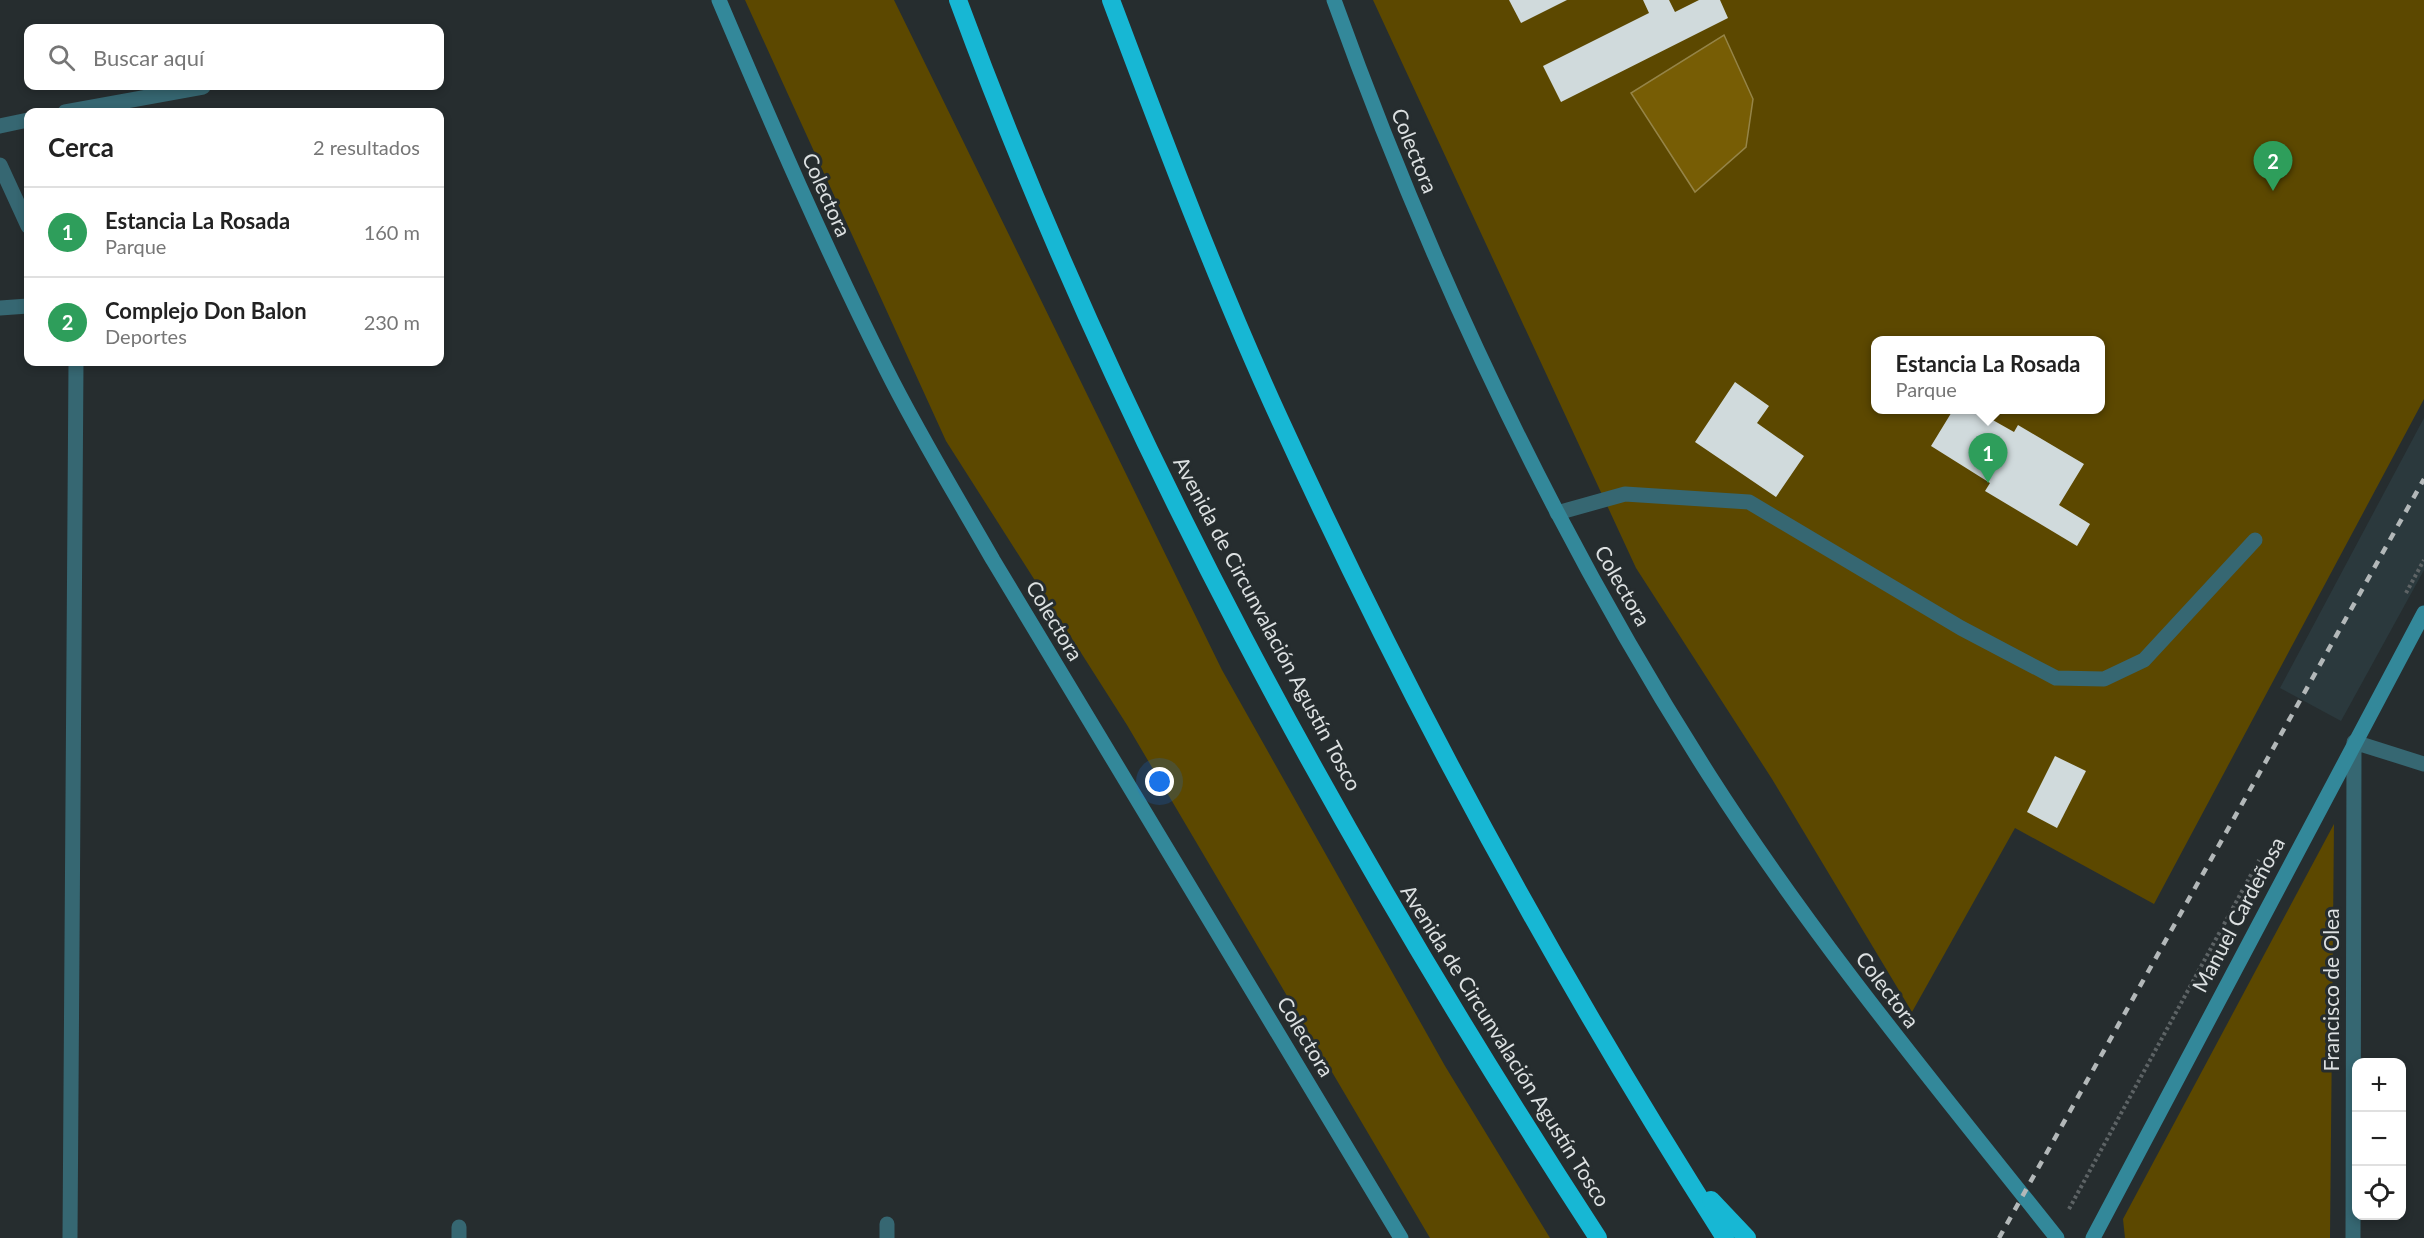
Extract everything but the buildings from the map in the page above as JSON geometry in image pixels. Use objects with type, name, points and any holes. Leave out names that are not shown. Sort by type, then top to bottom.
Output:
[{"type":"highway","name":"Avenida de Circunvalación Agustín Tosco","points":[[958,0],[1017,152],[1116,376],[1235,620],[1401,922],[1509,1102],[1598,1238]]},
{"type":"highway","points":[[1111,0],[1176,173],[1274,406],[1363,595],[1512,880],[1682,1171],[1725,1238]]},
{"type":"highway","points":[[1682,1171],[1747,1238]]},
{"type":"main road","name":"Colectora","points":[[719,0],[811,215],[887,372],[929,449],[993,560],[1401,1238]]},
{"type":"main road","name":"Colectora","points":[[1334,0],[1402,181],[1468,329],[1585,566],[1709,775],[1829,948],[1918,1066],[2056,1237]]},
{"type":"main road","name":"Manuel Cardeñosa","points":[[2093,1238],[2424,613]]},
{"type":"street","points":[[87,108],[186,90]]},
{"type":"street","points":[[0,126],[24,121]]},
{"type":"street","points":[[0,165],[24,217]]},
{"type":"street","points":[[0,308],[24,306]]},
{"type":"street","points":[[70,1238],[76,366]]},
{"type":"street","points":[[1557,513],[1625,494],[1749,502],[1961,628],[2055,678],[2104,679],[2144,660],[2255,540]]},
{"type":"street","points":[[2354,742],[2424,764]]},
{"type":"street","name":"Francisco de Olea","points":[[2353,1238],[2354,742]]},
{"type":"path","points":[[2401,601],[2424,560]]},
{"type":"path","points":[[2056,1237],[2265,851]]},
{"type":"shaded area","points":[[745,0],[894,0],[1222,670],[1445,1066],[1550,1238],[1430,1238],[1127,725],[946,441]]},
{"type":"shaded area","points":[[1373,0],[2424,0],[2424,399],[2154,904],[2015,828],[1912,1012],[1772,779],[1636,568]]},
{"type":"shaded area","points":[[1724,35],[1753,99],[1746,147],[1695,192],[1631,93]]},
{"type":"shaded area","points":[[2424,418],[2424,570],[2341,721],[2280,688]]},
{"type":"shaded area","points":[[2334,824],[2330,1238],[2125,1238],[2123,1219]]},
{"type":"railway","points":[[1999,1238],[2424,479]]},
{"type":"place","name":"Complejo Don Balon","points":[[2273,191]]},
{"type":"place","name":"Estancia La Rosada","points":[[1988,483]]}]
